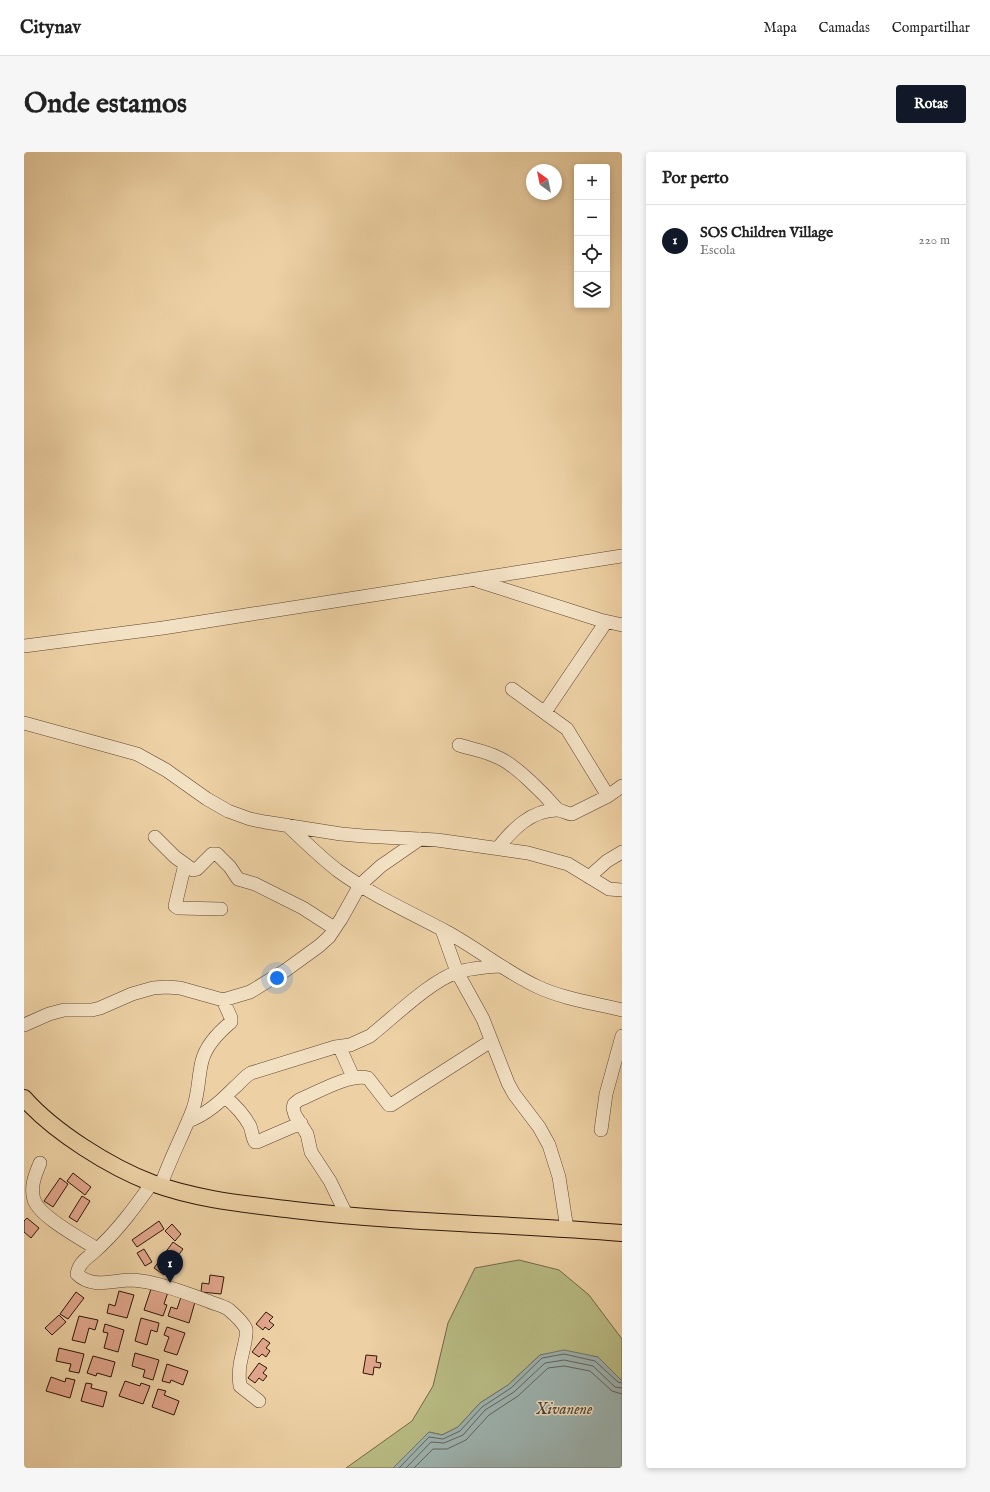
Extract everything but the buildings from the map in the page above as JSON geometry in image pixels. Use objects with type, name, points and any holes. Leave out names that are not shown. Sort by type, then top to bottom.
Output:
[{"type":"main road","points":[[24,1098],[36,1110],[72,1139],[112,1164],[156,1184],[194,1196],[220,1201],[347,1216],[622,1233]]},
{"type":"street","points":[[24,646],[156,629],[622,556]]},
{"type":"street","points":[[474,580],[606,622],[622,624]]},
{"type":"street","points":[[545,712],[606,622]]},
{"type":"street","points":[[512,689],[568,729],[608,796]]},
{"type":"street","points":[[24,723],[137,754],[166,770],[207,799],[228,811],[265,822],[356,835],[459,842],[528,853],[568,864],[609,889],[622,890]]},
{"type":"street","points":[[459,745],[497,756],[509,763],[546,796],[558,810]]},
{"type":"street","points":[[498,848],[512,830],[521,823],[537,815],[558,810],[572,814],[608,796],[622,786]]},
{"type":"street","points":[[288,825],[336,869],[360,885],[390,904],[442,930],[528,982],[549,991],[589,1003],[622,1008]]},
{"type":"street","points":[[155,837],[175,857],[193,870],[198,869],[212,854],[216,854],[230,867],[238,879],[255,884],[303,908],[334,928]]},
{"type":"street","points":[[24,1025],[49,1014],[64,1010],[92,1010],[100,1008],[132,994],[153,988],[180,988],[223,1000],[250,992],[268,982],[320,946],[334,928],[360,885],[381,866],[420,839]]},
{"type":"street","points":[[589,877],[607,861],[622,852]]},
{"type":"street","points":[[185,864],[175,906],[178,908],[221,908]]},
{"type":"street","points":[[442,930],[457,972],[482,1019],[508,1083],[514,1094],[539,1127],[549,1145],[559,1176],[568,1229]]},
{"type":"street","points":[[188,1121],[207,1111],[225,1097],[245,1077],[258,1070],[335,1047],[340,1048],[355,1043],[370,1036],[428,989],[446,977],[457,972],[501,966]]},
{"type":"street","points":[[223,1000],[231,1018],[231,1022],[212,1040],[202,1060],[198,1093],[188,1121],[167,1168],[156,1184],[132,1211],[97,1249],[78,1266],[77,1274],[82,1279],[91,1282],[107,1283],[131,1280],[144,1281],[186,1293],[227,1308],[245,1327],[247,1332],[240,1366],[240,1386],[259,1401]]},
{"type":"street","points":[[601,1130],[606,1094],[622,1036]]},
{"type":"street","points":[[347,1216],[330,1181],[311,1152],[307,1134],[295,1115],[293,1108],[294,1104],[299,1100],[353,1077],[363,1076],[368,1078],[391,1106],[491,1041]]},
{"type":"street","points":[[340,1048],[353,1077]]},
{"type":"street","points":[[225,1097],[234,1104],[246,1119],[255,1142],[301,1123]]},
{"type":"street","points":[[40,1163],[33,1183],[34,1201],[46,1215],[97,1249]]},
{"type":"green space","points":[[519,1260],[559,1270],[589,1295],[622,1339],[622,1381],[598,1357],[540,1355],[508,1385],[480,1403],[458,1427],[442,1435],[429,1432],[393,1468],[346,1468],[412,1421],[433,1386],[448,1323],[475,1268]]},
{"type":"water","name":"Xivanene","points":[[564,1350],[598,1357],[622,1381],[622,1468],[393,1468],[429,1432],[442,1435],[458,1427],[480,1403],[508,1385],[540,1355]]},
{"type":"place","name":"SOS Children Village","points":[[170,1283]]}]
